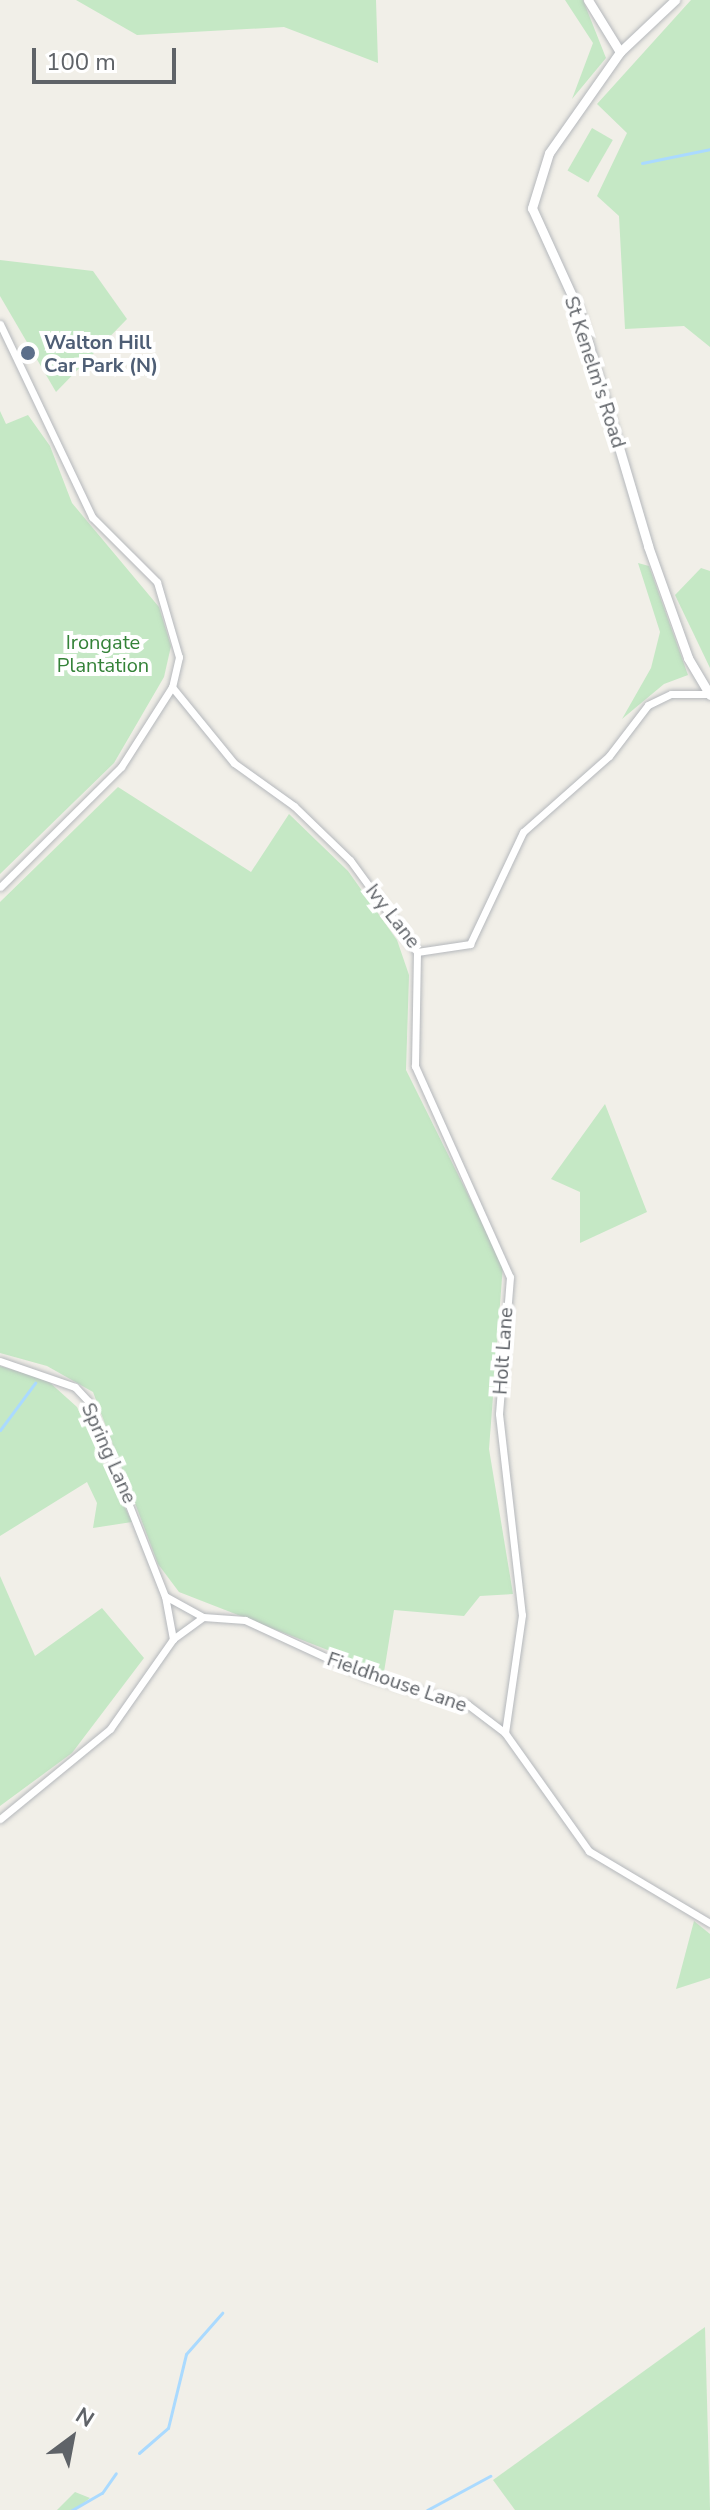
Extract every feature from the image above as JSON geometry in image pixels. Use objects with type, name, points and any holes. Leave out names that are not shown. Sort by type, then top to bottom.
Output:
[{"type":"street","points":[[588,0],[620,52]]},
{"type":"street","name":"St Kenelm's Road","points":[[675,0],[611,62],[549,153],[532,208],[578,309],[648,546],[710,695]]},
{"type":"street","points":[[0,324],[92,517],[166,598],[179,641],[172,687],[121,767],[0,887]]},
{"type":"street","name":"Ivy Lane","points":[[172,687],[234,763],[294,806],[350,860],[417,952],[470,944],[523,832],[609,756],[648,705],[671,694],[710,695]]},
{"type":"street","name":"Holt Lane","points":[[417,952],[421,987],[415,1066],[510,1277],[499,1414],[522,1615],[505,1733]]},
{"type":"street","name":"Spring Lane","points":[[0,1361],[61,1380],[88,1401],[165,1596],[173,1639]]},
{"type":"street","points":[[0,1819],[110,1729],[173,1639],[199,1619],[165,1596]]},
{"type":"street","name":"Fieldhouse Lane","points":[[199,1619],[245,1620],[366,1676],[450,1696],[505,1733],[589,1851],[710,1923]]},
{"type":"green space","points":[[76,0],[376,0],[378,63],[284,27],[137,35]]},
{"type":"green space","points":[[565,0],[583,0],[606,58],[572,99],[593,43]]},
{"type":"green space","points":[[691,0],[710,0],[710,347],[684,326],[625,329],[619,216],[597,196],[627,133],[597,104]]},
{"type":"green space","points":[[592,128],[613,140],[588,182],[568,170]]},
{"type":"green space","points":[[0,260],[93,271],[127,319],[56,392],[0,296]]},
{"type":"green space","name":"Irongate Plantation","points":[[0,411],[6,424],[28,415],[50,446],[72,503],[159,607],[171,646],[164,677],[114,763],[0,874]]},
{"type":"green space","points":[[638,563],[649,566],[688,675],[664,684],[622,719],[651,668],[660,632]]},
{"type":"green space","points":[[701,568],[710,571],[710,668],[675,595]]},
{"type":"green space","points":[[118,787],[251,872],[289,814],[348,871],[397,940],[409,975],[406,1070],[503,1265],[489,1449],[513,1594],[480,1596],[464,1616],[394,1610],[384,1672],[179,1592],[158,1564],[93,1392],[47,1366],[0,1353],[0,902]]},
{"type":"green space","points":[[605,1104],[647,1212],[580,1243],[580,1192],[551,1179]]},
{"type":"green space","points":[[0,1366],[47,1380],[77,1407],[132,1522],[93,1528],[97,1503],[87,1482],[0,1536]]},
{"type":"green space","points":[[0,1576],[35,1656],[102,1608],[144,1658],[72,1753],[0,1806]]},
{"type":"green space","points":[[694,1921],[710,1934],[710,1978],[676,1989]]},
{"type":"green space","points":[[705,2327],[710,2510],[515,2510],[493,2480]]},
{"type":"green space","points":[[75,2492],[90,2498],[75,2510],[57,2510]]},
{"type":"waterway","points":[[642,163],[710,149]]},
{"type":"waterway","points":[[0,1430],[35,1383]]},
{"type":"waterway","points":[[139,2453],[168,2428],[186,2354],[222,2313]]},
{"type":"waterway","points":[[72,2510],[102,2493],[116,2473]]},
{"type":"waterway","points":[[427,2510],[490,2476]]},
{"type":"place","name":"Walton Hill Car Park (N)","points":[[28,353]]}]
